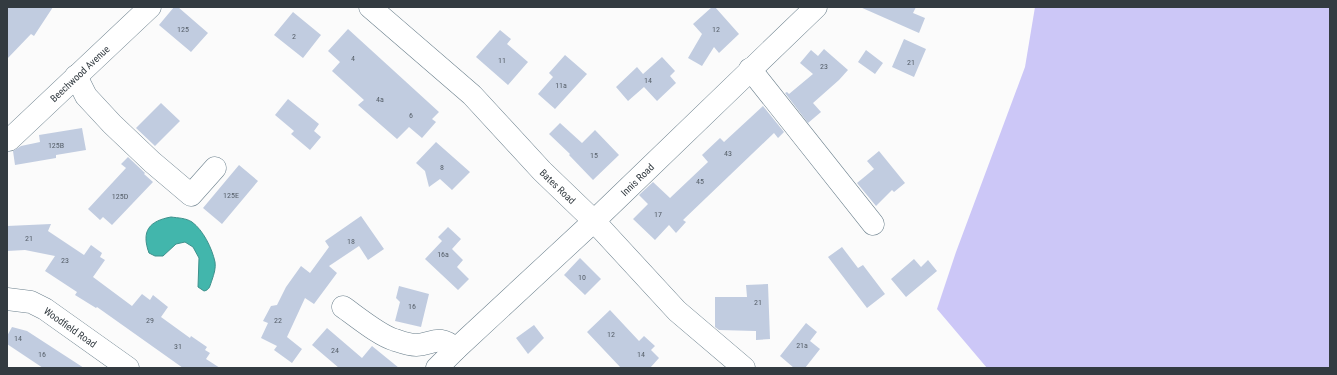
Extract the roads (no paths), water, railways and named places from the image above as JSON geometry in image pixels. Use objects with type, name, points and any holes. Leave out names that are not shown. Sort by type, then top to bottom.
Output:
[{"type":"street","name":"Beechwood Avenue","points":[[10,140],[150,7]]},
{"type":"street","name":"Bates Road","points":[[370,7],[472,95],[542,171],[594,221],[677,311],[736,366]]},
{"type":"street","name":"Innis Road","points":[[437,368],[594,221],[816,7]]},
{"type":"street","points":[[750,69],[873,224]]},
{"type":"street","points":[[76,76],[86,96],[112,124],[152,162],[191,195],[215,168]]},
{"type":"street","name":"Woodfield Road","points":[[7,299],[31,302],[45,309],[128,368]]},
{"type":"street","points":[[343,307],[371,327],[393,340],[415,345],[436,340],[449,342],[456,349]]},
{"type":"water","points":[[171,217],[185,219],[192,222],[203,234],[209,245],[214,257],[215,266],[209,288],[204,291],[198,287],[199,258],[193,247],[185,242],[176,244],[163,256],[155,256],[149,253],[146,239],[149,228],[157,221]]}]
